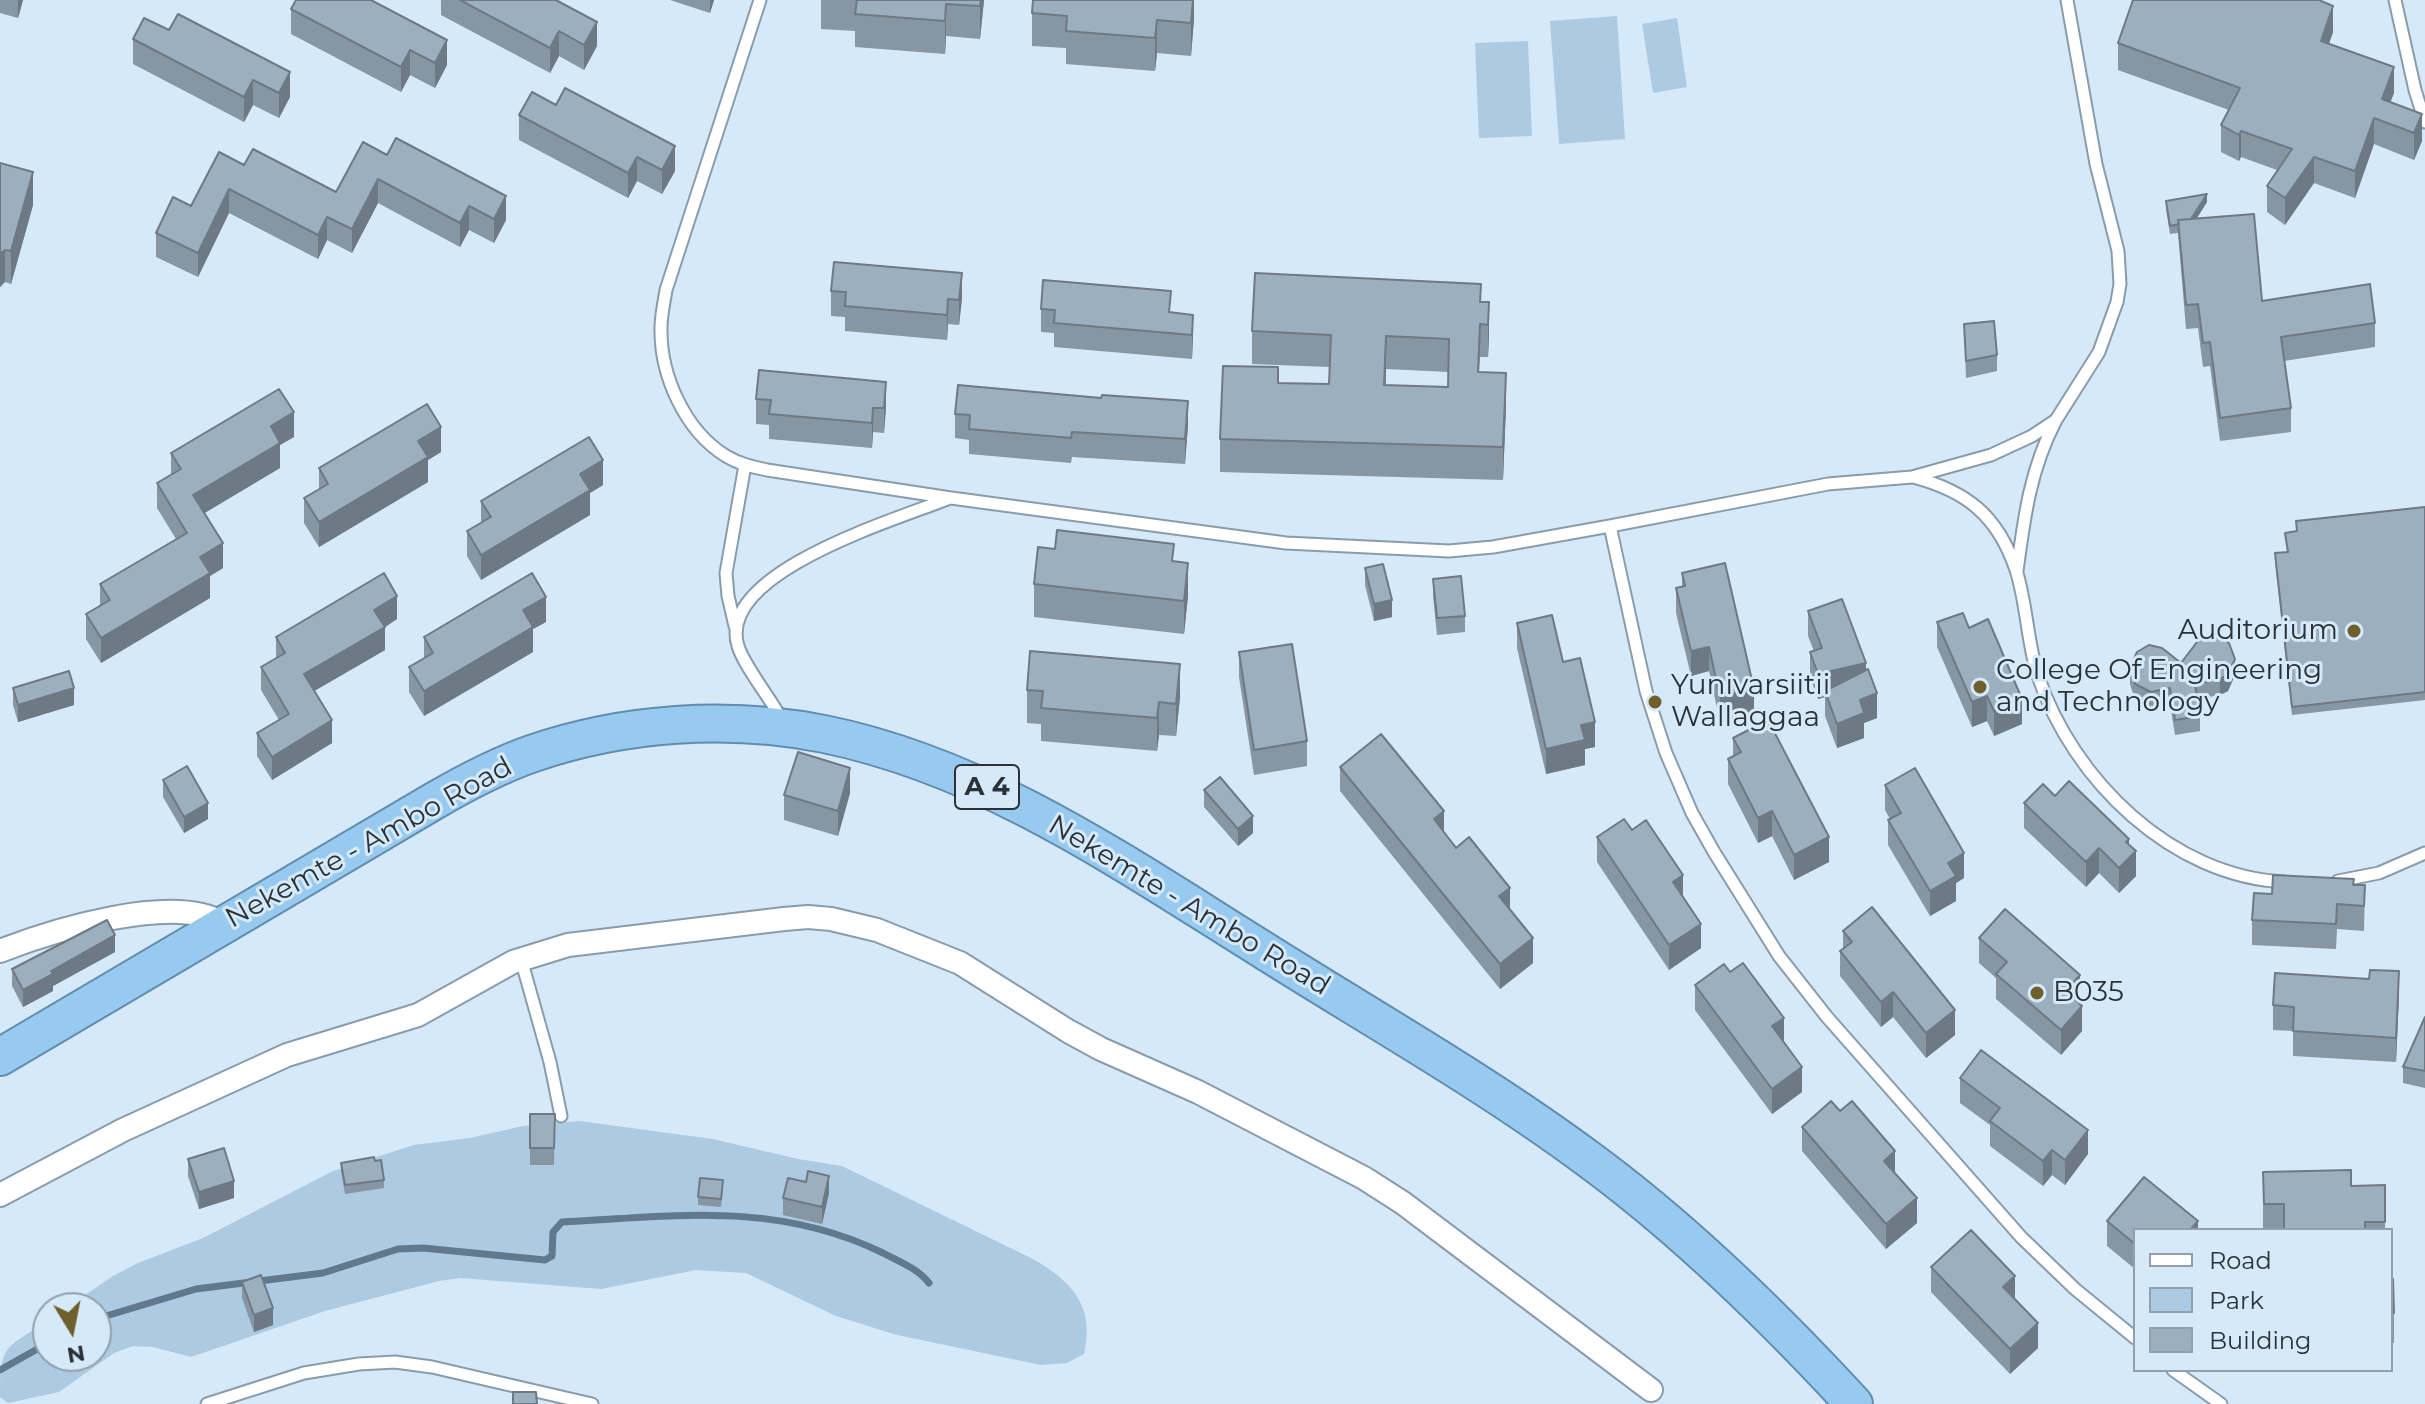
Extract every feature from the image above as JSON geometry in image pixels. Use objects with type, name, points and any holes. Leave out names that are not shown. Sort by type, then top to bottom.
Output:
[{"type":"highway","name":"Nekemte - Ambo Road","points":[[0,1057],[496,768],[590,737],[658,727],[735,725],[820,733],[907,756],[975,781],[1010,798],[1131,867],[1514,1106],[1589,1159],[1713,1263],[1792,1338],[1854,1404]]},
{"type":"street","points":[[0,951],[89,923],[129,915],[208,915],[224,924]]},
{"type":"street","points":[[0,1195],[123,1130],[287,1055],[418,1015],[521,959],[568,945],[808,917],[902,937],[977,971],[1101,1049],[1198,1092],[1385,1191],[1651,1390]]},
{"type":"lane","points":[[760,0],[666,290],[661,327],[669,374],[685,414],[714,447],[745,465],[951,498],[1286,543],[1449,551],[1493,547],[1610,526],[1799,488],[1912,477],[1991,455],[2032,436],[2056,420]]},
{"type":"lane","points":[[2017,571],[2031,480],[2044,443],[2106,338],[2120,284],[2114,233],[2096,164],[2067,0]]},
{"type":"lane","points":[[2395,0],[2425,122]]},
{"type":"lane","points":[[745,465],[726,573],[728,596],[738,647],[786,729]]},
{"type":"lane","points":[[1912,477],[1950,488],[1977,507],[2006,545],[2017,571],[2039,678],[2061,729],[2095,777],[2150,830],[2188,855],[2235,873],[2295,882]]},
{"type":"lane","points":[[736,631],[741,613],[752,596],[799,560],[951,498]]},
{"type":"lane","points":[[1610,526],[1656,725],[1692,813],[1771,944],[1827,1017],[2021,1237],[2075,1289],[2133,1336]]},
{"type":"lane","points":[[2322,882],[2379,873],[2425,853]]},
{"type":"lane","points":[[521,959],[550,1062],[561,1116]]},
{"type":"lane","points":[[207,1404],[304,1373],[395,1362],[432,1367],[592,1404]]},
{"type":"lane","points":[[2175,1372],[2210,1400],[2221,1404]]},
{"type":"green space","points":[[1617,16],[1625,139],[1559,144],[1550,21]]},
{"type":"green space","points":[[1677,18],[1687,87],[1653,93],[1642,24]]},
{"type":"green space","points":[[1528,41],[1532,136],[1479,138],[1475,43]]},
{"type":"green space","points":[[579,1121],[713,1139],[842,1166],[1033,1259],[1059,1277],[1070,1287],[1083,1309],[1087,1337],[1084,1354],[1067,1363],[1041,1365],[897,1335],[836,1316],[746,1273],[696,1270],[601,1289],[460,1278],[439,1281],[325,1311],[191,1357],[153,1347],[133,1346],[112,1354],[112,1292],[90,1292],[113,1276],[203,1238],[333,1171],[414,1145],[470,1138],[523,1126]]},
{"type":"green space","points":[[32,1330],[32,1372],[87,1372],[59,1392],[8,1403],[0,1397],[1,1366],[8,1350]]},
{"type":"building","points":[[296,0],[371,0],[447,40],[435,63],[410,50],[401,67],[291,9]]},
{"type":"building","points":[[460,0],[556,0],[597,22],[584,45],[559,31],[550,48]]},
{"type":"building","points":[[857,0],[981,0],[980,6],[946,4],[945,21],[855,14]]},
{"type":"building","points":[[1033,0],[1193,0],[1191,23],[1157,20],[1155,38],[1066,31],[1067,16],[1032,13]]},
{"type":"building","points":[[2133,0],[2319,0],[2333,6],[2321,41],[2394,67],[2382,99],[2422,114],[2414,133],[2374,118],[2355,171],[2314,157],[2285,198],[2267,186],[2292,149],[2241,131],[2239,135],[2221,125],[2240,88],[2118,43]]},
{"type":"building","points":[[178,14],[290,72],[279,93],[253,80],[244,97],[133,39],[144,18],[169,30]]},
{"type":"building","points":[[565,88],[675,146],[662,170],[637,157],[628,173],[519,115],[532,92],[556,105]]},
{"type":"building","points":[[396,138],[506,196],[494,219],[469,206],[460,223],[378,179],[352,229],[327,217],[318,235],[229,189],[198,253],[156,233],[173,197],[191,206],[219,152],[244,165],[253,149],[336,192],[363,142],[387,155]]},
{"type":"building","points":[[0,163],[33,172],[11,251],[5,250],[0,254]]},
{"type":"building","points":[[2207,194],[2191,219],[2178,220],[2179,224],[2170,226],[2166,201]]},
{"type":"building","points":[[2254,214],[2262,301],[2370,284],[2375,323],[2281,337],[2291,408],[2220,418],[2210,342],[2203,343],[2198,304],[2186,305],[2178,220]]},
{"type":"building","points":[[834,262],[962,273],[959,300],[948,299],[947,315],[845,306],[846,292],[831,291]]},
{"type":"building","points":[[1255,273],[1481,284],[1480,302],[1489,302],[1488,325],[1480,324],[1478,372],[1506,373],[1503,447],[1220,439],[1223,366],[1278,367],[1278,383],[1329,384],[1331,335],[1252,331]],"holes":[[[1386,336],[1449,339],[1448,387],[1384,385]]]},
{"type":"building","points":[[1043,280],[1171,291],[1169,312],[1193,315],[1192,335],[1054,323],[1055,310],[1041,309]]},
{"type":"building","points":[[1994,321],[1997,355],[1966,361],[1964,324]]},
{"type":"building","points":[[759,370],[886,382],[884,408],[873,408],[872,423],[769,414],[771,400],[756,399]]},
{"type":"building","points":[[958,385],[1101,398],[1102,395],[1188,401],[1185,439],[1072,432],[1071,438],[969,429],[970,415],[955,414]]},
{"type":"building","points":[[279,389],[294,412],[271,426],[280,443],[193,495],[223,543],[200,557],[210,573],[101,638],[86,614],[110,600],[100,584],[187,533],[157,483],[181,469],[171,453]]},
{"type":"building","points":[[427,404],[441,427],[418,441],[428,457],[319,522],[304,498],[328,484],[319,468]]},
{"type":"building","points":[[589,437],[603,460],[580,474],[590,490],[481,555],[467,531],[491,517],[481,501]]},
{"type":"building","name":"Auditorium","points":[[2425,507],[2425,692],[2292,707],[2275,553],[2288,552],[2285,533],[2297,531],[2296,521]]},
{"type":"building","points":[[1057,530],[1174,544],[1172,561],[1188,563],[1184,601],[1034,584],[1038,547],[1055,549]]},
{"type":"building","points":[[1725,563],[1754,689],[1720,697],[1709,647],[1691,651],[1676,588],[1685,586],[1682,573]]},
{"type":"building","points":[[1383,564],[1392,600],[1374,604],[1365,568]]},
{"type":"building","points":[[384,573],[397,596],[374,610],[385,627],[304,674],[332,720],[272,757],[257,733],[289,714],[261,667],[285,653],[276,637]]},
{"type":"building","points":[[532,573],[546,597],[523,610],[533,627],[424,691],[409,667],[433,653],[424,637]]},
{"type":"building","points":[[1461,576],[1465,616],[1437,618],[1433,579]]},
{"type":"building","points":[[1842,599],[1866,663],[1818,674],[1810,652],[1822,648],[1808,611]]},
{"type":"building","points":[[1963,613],[1969,628],[1988,619],[2022,699],[1994,711],[1987,696],[1972,702],[1937,622]]},
{"type":"building","points":[[1552,615],[1563,662],[1580,658],[1595,722],[1581,725],[1585,740],[1546,749],[1517,623]]},
{"type":"building","points":[[2205,637],[2222,638],[2229,643],[2235,659],[2228,675],[2195,684],[2200,716],[2175,720],[2170,688],[2151,692],[2135,684],[2130,668],[2137,652],[2149,645],[2162,648],[2181,663],[2197,642]]},
{"type":"building","points":[[1292,644],[1307,741],[1254,750],[1239,652]]},
{"type":"building","points":[[1030,651],[1180,664],[1176,704],[1159,702],[1157,718],[1041,708],[1043,691],[1027,690]]},
{"type":"building","points":[[1868,669],[1877,693],[1860,700],[1864,713],[1837,724],[1825,691]]},
{"type":"building","points":[[69,671],[74,688],[18,705],[13,688]]},
{"type":"building","points":[[1768,720],[1829,837],[1794,855],[1772,811],[1758,818],[1728,759],[1741,752],[1733,738]]},
{"type":"building","points":[[1381,734],[1444,811],[1434,819],[1456,848],[1469,837],[1510,888],[1499,896],[1533,938],[1500,964],[1340,767]]},
{"type":"building","points":[[798,752],[850,768],[838,811],[784,795]]},
{"type":"building","points":[[187,766],[208,803],[184,817],[163,780]]},
{"type":"building","points":[[1915,768],[1964,853],[1948,863],[1956,876],[1930,891],[1888,820],[1901,813],[1885,785]]},
{"type":"building","points":[[1220,777],[1253,816],[1238,829],[1204,790]]},
{"type":"building","points":[[2069,781],[2129,839],[2126,842],[2136,851],[2119,868],[2099,848],[2086,862],[2024,803],[2043,784],[2055,796]]},
{"type":"building","points":[[1624,819],[1632,830],[1646,820],[1683,875],[1673,882],[1701,924],[1669,945],[1597,837]]},
{"type":"building","points":[[2273,875],[2354,879],[2353,885],[2365,885],[2364,906],[2337,904],[2336,924],[2252,920],[2254,893],[2272,894]]},
{"type":"building","points":[[1872,907],[1955,1010],[1926,1033],[1893,992],[1881,1002],[1840,951],[1852,942],[1843,931]]},
{"type":"building","points":[[2005,909],[2080,975],[2066,991],[2082,1006],[2061,1030],[1996,974],[2007,962],[1979,938]]},
{"type":"building","points":[[107,920],[115,935],[23,990],[12,969]]},
{"type":"building","points":[[1743,963],[1784,1018],[1772,1026],[1802,1067],[1772,1089],[1695,985],[1724,964],[1730,972]]},
{"type":"building","points":[[2370,970],[2399,971],[2396,1038],[2293,1031],[2294,1007],[2273,1005],[2275,973],[2369,979]]},
{"type":"building","points":[[2425,1017],[2425,1071],[2403,1067]]},
{"type":"building","points":[[1981,1050],[2088,1130],[2065,1160],[2052,1150],[2043,1161],[1990,1121],[2000,1108],[1960,1078]]},
{"type":"building","points":[[1831,1101],[1840,1111],[1852,1101],[1895,1151],[1884,1161],[1917,1198],[1886,1224],[1802,1127]]},
{"type":"building","points":[[530,1114],[555,1114],[554,1148],[530,1148]]},
{"type":"building","points":[[224,1148],[234,1181],[199,1192],[188,1159]]},
{"type":"building","points":[[374,1157],[375,1161],[381,1160],[384,1180],[345,1185],[341,1163]]},
{"type":"building","points":[[2351,1170],[2351,1186],[2385,1185],[2385,1222],[2365,1222],[2365,1228],[2284,1228],[2284,1204],[2264,1204],[2263,1172]]},
{"type":"building","points":[[808,1171],[829,1176],[822,1207],[783,1198],[788,1178],[806,1182]]},
{"type":"building","points":[[2144,1177],[2198,1221],[2192,1228],[2133,1228],[2133,1242],[2107,1221]]},
{"type":"building","points":[[700,1178],[723,1180],[721,1199],[698,1197]]},
{"type":"building","points":[[1971,1230],[2015,1276],[2003,1287],[2038,1323],[2010,1349],[1931,1267]]},
{"type":"building","points":[[261,1275],[273,1308],[254,1315],[242,1282]]},
{"type":"building","points":[[513,1392],[536,1392],[537,1404],[513,1404]]},
{"type":"waterway","points":[[112,1314],[196,1289],[323,1273],[398,1249],[423,1248],[545,1260],[552,1256],[553,1232],[562,1222],[685,1215],[765,1219],[804,1225],[843,1236],[883,1253],[914,1269],[929,1283]]},
{"type":"waterway","points":[[0,1370],[32,1352]]},
{"type":"place","name":"Auditorium","points":[[2354,631]]},
{"type":"place","name":"College Of Engineering and Technology","points":[[1980,687]]},
{"type":"place","name":"Yunivarsiitii Wallaggaa","points":[[1655,702]]},
{"type":"place","name":"B035","points":[[2037,993]]}]
